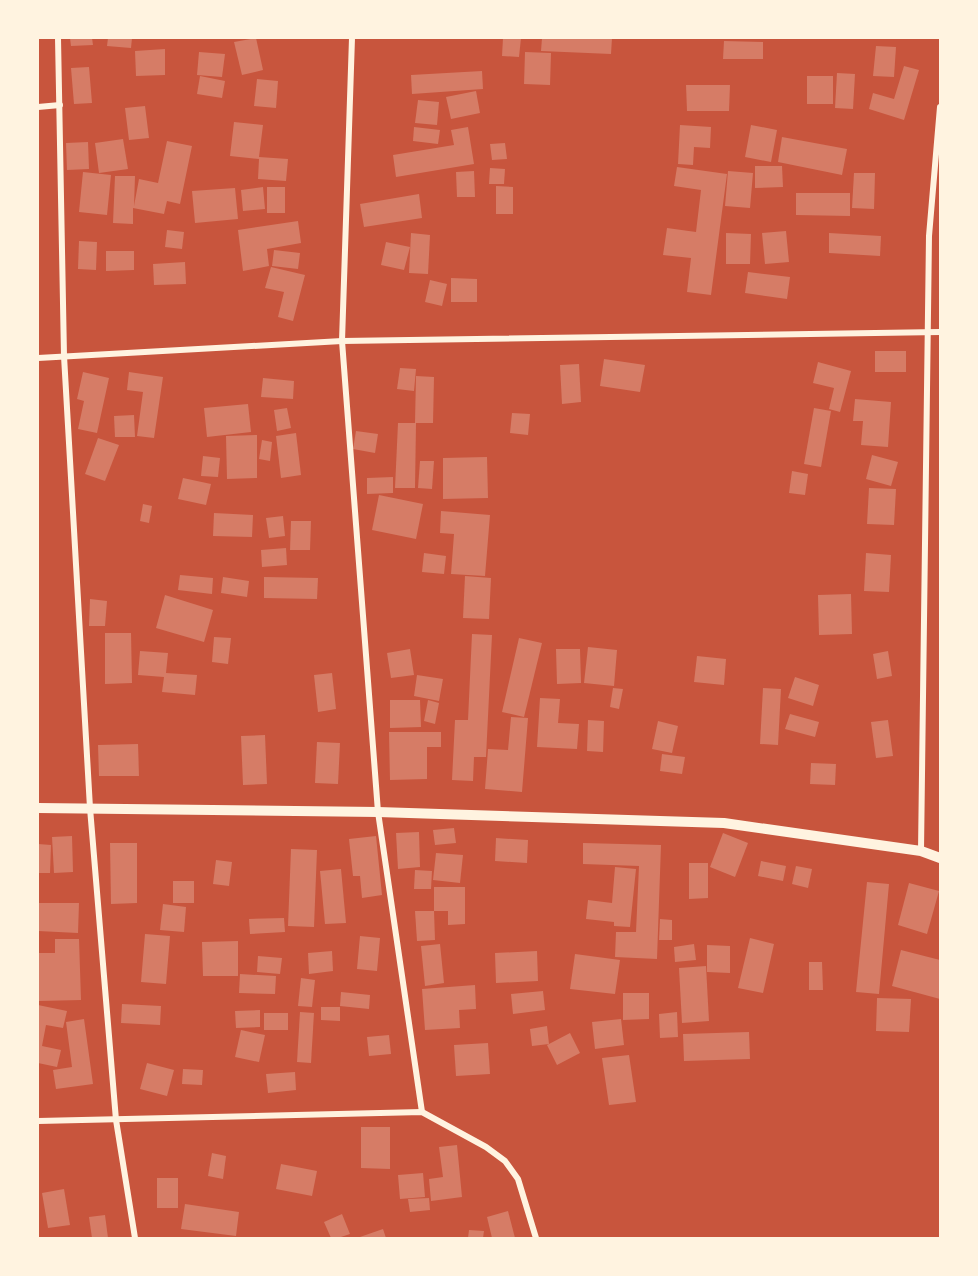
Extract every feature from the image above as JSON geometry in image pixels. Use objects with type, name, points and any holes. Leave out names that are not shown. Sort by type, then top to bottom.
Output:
[{"type":"street","points":[[58,38],[64,356],[90,808],[116,1120],[135,1239]]},
{"type":"street","points":[[352,38],[342,341],[378,812],[422,1112]]},
{"type":"street","points":[[38,107],[60,105]]},
{"type":"street","points":[[921,851],[929,236],[940,107]]},
{"type":"street","points":[[38,358],[342,341],[940,332]]},
{"type":"street","points":[[38,808],[378,812],[724,823],[921,851],[940,858]]},
{"type":"street","points":[[38,1121],[422,1112],[486,1147],[505,1161],[518,1179],[536,1239]]},
{"type":"building","points":[[70,38],[92,38],[93,45],[71,46]]},
{"type":"building","points":[[108,38],[132,38],[131,48],[107,46]]},
{"type":"building","points":[[256,38],[263,70],[242,75],[234,42]]},
{"type":"building","points":[[503,38],[521,38],[519,57],[502,56]]},
{"type":"building","points":[[542,38],[612,38],[611,54],[541,51]]},
{"type":"building","points":[[724,41],[763,42],[763,59],[723,59]]},
{"type":"building","points":[[876,46],[896,47],[894,77],[873,76]]},
{"type":"building","points":[[165,49],[165,75],[136,76],[135,51]]},
{"type":"building","points":[[199,52],[225,54],[222,77],[197,75]]},
{"type":"building","points":[[525,52],[551,53],[550,85],[524,84]]},
{"type":"building","points":[[904,66],[919,70],[904,120],[869,109],[873,93],[894,99]]},
{"type":"building","points":[[89,67],[92,103],[74,104],[71,68]]},
{"type":"building","points":[[482,71],[483,89],[412,94],[411,75]]},
{"type":"building","points":[[837,73],[855,74],[853,109],[835,108]]},
{"type":"building","points":[[200,76],[225,81],[222,98],[197,94]]},
{"type":"building","points":[[807,76],[833,76],[833,104],[807,104]]},
{"type":"building","points":[[257,79],[278,81],[276,108],[254,106]]},
{"type":"building","points":[[686,85],[730,85],[729,111],[687,111]]},
{"type":"building","points":[[476,91],[480,113],[451,119],[446,97]]},
{"type":"building","points":[[418,100],[439,102],[437,125],[415,123]]},
{"type":"building","points":[[145,106],[149,138],[129,140],[125,108]]},
{"type":"building","points":[[234,122],[263,125],[259,157],[288,159],[286,181],[258,179],[259,159],[230,156]]},
{"type":"building","points":[[680,125],[711,127],[710,148],[694,147],[693,165],[678,164]]},
{"type":"building","points":[[751,125],[777,130],[771,162],[745,157]]},
{"type":"building","points":[[414,127],[440,130],[438,144],[413,141]]},
{"type":"building","points":[[468,127],[474,164],[396,177],[393,155],[454,145],[451,130]]},
{"type":"building","points":[[782,137],[847,149],[842,175],[778,162]]},
{"type":"building","points":[[123,139],[128,169],[99,173],[95,143]]},
{"type":"building","points":[[167,141],[192,146],[180,204],[167,201],[164,214],[133,208],[133,224],[113,223],[115,176],[135,176],[134,206],[139,179],[158,183]]},
{"type":"building","points":[[88,142],[89,169],[67,170],[66,143]]},
{"type":"building","points":[[505,143],[507,159],[492,160],[490,144]]},
{"type":"building","points":[[755,166],[782,166],[783,187],[755,188]]},
{"type":"building","points":[[677,167],[727,174],[711,295],[687,292],[691,258],[663,255],[667,228],[696,232],[701,190],[674,186]]},
{"type":"building","points":[[490,168],[505,169],[504,184],[489,184]]},
{"type":"building","points":[[474,171],[475,197],[457,197],[456,172]]},
{"type":"building","points":[[728,171],[753,173],[750,208],[725,206]]},
{"type":"building","points":[[83,172],[111,175],[107,215],[79,212]]},
{"type":"building","points":[[854,173],[875,173],[874,209],[852,208]]},
{"type":"building","points":[[496,186],[513,187],[513,214],[496,214]]},
{"type":"building","points":[[263,187],[265,209],[243,211],[241,190]]},
{"type":"building","points":[[267,187],[285,187],[285,213],[267,213]]},
{"type":"building","points":[[235,188],[238,219],[195,223],[192,191]]},
{"type":"building","points":[[796,193],[850,193],[850,216],[796,215]]},
{"type":"building","points":[[419,194],[422,218],[364,227],[360,204]]},
{"type":"building","points":[[298,221],[301,243],[267,249],[269,266],[243,271],[238,230]]},
{"type":"building","points":[[167,230],[184,232],[182,249],[165,247]]},
{"type":"building","points":[[786,231],[789,262],[765,264],[762,233]]},
{"type":"building","points":[[411,233],[430,235],[428,274],[409,273]]},
{"type":"building","points":[[726,233],[751,234],[750,264],[726,264]]},
{"type":"building","points":[[829,233],[881,236],[880,256],[829,253]]},
{"type":"building","points":[[79,241],[97,242],[96,270],[78,269]]},
{"type":"building","points":[[386,242],[410,247],[404,270],[381,265]]},
{"type":"building","points":[[274,250],[300,253],[298,269],[272,266]]},
{"type":"building","points":[[106,251],[134,251],[134,270],[106,271]]},
{"type":"building","points":[[185,262],[186,284],[154,285],[153,264]]},
{"type":"building","points":[[271,267],[305,275],[293,321],[278,317],[284,292],[265,288]]},
{"type":"building","points":[[748,272],[790,277],[787,299],[745,293]]},
{"type":"building","points":[[451,278],[477,279],[477,302],[451,302]]},
{"type":"building","points":[[430,280],[447,284],[442,306],[425,302]]},
{"type":"building","points":[[875,351],[906,351],[906,372],[875,372]]},
{"type":"building","points":[[604,359],[645,365],[640,392],[600,386]]},
{"type":"building","points":[[818,362],[851,371],[840,412],[829,409],[834,388],[813,383]]},
{"type":"building","points":[[579,364],[581,402],[562,404],[560,365]]},
{"type":"building","points":[[400,368],[416,369],[414,391],[397,389]]},
{"type":"building","points":[[83,372],[109,378],[97,433],[78,429],[84,401],[77,399]]},
{"type":"building","points":[[129,372],[163,377],[154,438],[137,436],[143,392],[127,390]]},
{"type":"building","points":[[416,376],[434,377],[433,423],[415,423]]},
{"type":"building","points":[[263,378],[294,381],[293,399],[261,397]]},
{"type":"building","points":[[855,399],[891,402],[888,447],[861,445],[863,421],[853,421]]},
{"type":"building","points":[[248,404],[251,432],[207,437],[204,408]]},
{"type":"building","points":[[287,408],[291,428],[277,431],[274,410]]},
{"type":"building","points":[[814,408],[831,411],[821,467],[804,464]]},
{"type":"building","points":[[512,413],[530,414],[528,435],[510,433]]},
{"type":"building","points":[[134,415],[135,437],[115,437],[114,416]]},
{"type":"building","points":[[398,423],[416,423],[415,488],[395,488]]},
{"type":"building","points":[[356,431],[378,434],[375,453],[353,449]]},
{"type":"building","points":[[296,433],[301,475],[281,478],[276,436]]},
{"type":"building","points":[[257,435],[257,478],[227,479],[226,436]]},
{"type":"building","points":[[98,438],[119,445],[105,481],[85,474]]},
{"type":"building","points":[[262,440],[272,442],[270,461],[259,459]]},
{"type":"building","points":[[872,455],[898,462],[891,486],[866,479]]},
{"type":"building","points":[[203,456],[220,458],[218,477],[201,476]]},
{"type":"building","points":[[487,457],[488,498],[443,499],[443,458]]},
{"type":"building","points":[[420,461],[434,461],[432,489],[418,488]]},
{"type":"building","points":[[792,471],[808,474],[805,495],[789,493]]},
{"type":"building","points":[[393,477],[393,493],[367,494],[367,478]]},
{"type":"building","points":[[183,478],[211,484],[206,505],[178,499]]},
{"type":"building","points":[[869,488],[896,489],[894,525],[867,524]]},
{"type":"building","points":[[379,495],[423,504],[416,539],[372,530]]},
{"type":"building","points":[[143,504],[152,506],[149,523],[140,521]]},
{"type":"building","points":[[441,511],[490,515],[485,576],[451,574],[454,534],[440,533]]},
{"type":"building","points":[[214,513],[253,515],[252,537],[213,536]]},
{"type":"building","points":[[283,516],[285,536],[269,538],[266,518]]},
{"type":"building","points":[[291,521],[311,521],[310,550],[290,550]]},
{"type":"building","points":[[286,548],[287,565],[262,567],[261,550]]},
{"type":"building","points":[[424,553],[446,556],[444,574],[422,572]]},
{"type":"building","points":[[866,553],[891,555],[889,592],[864,591]]},
{"type":"building","points":[[180,575],[213,578],[212,594],[178,590]]},
{"type":"building","points":[[465,576],[491,578],[489,619],[463,618]]},
{"type":"building","points":[[223,577],[249,581],[247,597],[221,593]]},
{"type":"building","points":[[264,577],[318,578],[317,599],[264,598]]},
{"type":"building","points":[[851,594],[852,634],[819,635],[818,595]]},
{"type":"building","points":[[165,595],[213,610],[204,642],[156,628]]},
{"type":"building","points":[[90,599],[107,601],[105,626],[89,626]]},
{"type":"building","points":[[105,633],[131,633],[132,683],[105,684]]},
{"type":"building","points":[[472,634],[492,635],[486,757],[474,757],[473,781],[452,780],[455,720],[468,720]]},
{"type":"building","points":[[214,637],[231,638],[228,664],[212,662]]},
{"type":"building","points":[[519,638],[542,643],[524,717],[502,712]]},
{"type":"building","points":[[588,647],[617,650],[614,686],[584,683]]},
{"type":"building","points":[[410,649],[414,675],[391,678],[387,653]]},
{"type":"building","points":[[556,649],[580,649],[581,683],[557,684]]},
{"type":"building","points":[[140,651],[168,653],[166,673],[197,675],[195,695],[162,692],[164,677],[138,675]]},
{"type":"building","points":[[888,651],[892,676],[877,679],[873,654]]},
{"type":"building","points":[[697,656],[726,659],[724,685],[694,682]]},
{"type":"building","points":[[332,673],[336,709],[318,712],[314,675]]},
{"type":"building","points":[[417,675],[443,679],[439,701],[414,696]]},
{"type":"building","points":[[795,677],[819,685],[813,706],[788,698]]},
{"type":"building","points":[[613,688],[623,689],[619,709],[610,707]]},
{"type":"building","points":[[763,688],[781,689],[778,745],[760,744]]},
{"type":"building","points":[[540,698],[560,699],[558,723],[579,724],[577,749],[537,747]]},
{"type":"building","points":[[390,700],[420,700],[421,727],[390,728]]},
{"type":"building","points":[[428,700],[439,703],[435,724],[424,721]]},
{"type":"building","points":[[790,714],[819,722],[815,737],[785,729]]},
{"type":"building","points":[[511,717],[528,718],[522,792],[485,789],[488,749],[508,750]]},
{"type":"building","points":[[588,720],[604,721],[603,752],[587,751]]},
{"type":"building","points":[[888,720],[893,756],[876,758],[871,722]]},
{"type":"building","points":[[658,721],[678,726],[672,753],[652,749]]},
{"type":"building","points":[[389,732],[441,732],[441,747],[427,747],[427,779],[390,780]]},
{"type":"building","points":[[265,735],[267,784],[243,785],[241,736]]},
{"type":"building","points":[[317,742],[340,743],[338,784],[315,783]]},
{"type":"building","points":[[138,744],[139,776],[99,776],[98,745]]},
{"type":"building","points":[[662,754],[685,757],[682,774],[660,771]]},
{"type":"building","points":[[811,763],[836,764],[835,785],[810,784]]},
{"type":"building","points":[[454,828],[456,843],[435,845],[433,830]]},
{"type":"building","points":[[419,832],[420,867],[398,869],[396,833]]},
{"type":"building","points":[[723,833],[748,843],[735,877],[710,867]]},
{"type":"building","points":[[72,836],[73,872],[54,873],[52,837]]},
{"type":"building","points":[[376,836],[382,895],[362,898],[360,876],[353,876],[349,839]]},
{"type":"building","points":[[496,838],[528,840],[527,863],[495,861]]},
{"type":"building","points":[[110,843],[137,843],[137,903],[111,904]]},
{"type":"building","points":[[583,843],[661,845],[657,959],[615,957],[616,932],[636,932],[639,866],[583,864]]},
{"type":"building","points":[[38,844],[51,845],[50,873],[38,873]]},
{"type":"building","points":[[291,849],[317,850],[314,927],[288,926]]},
{"type":"building","points":[[436,853],[463,855],[460,883],[433,880]]},
{"type":"building","points":[[216,860],[232,862],[229,886],[213,884]]},
{"type":"building","points":[[761,861],[786,866],[783,881],[758,876]]},
{"type":"building","points":[[689,863],[708,863],[708,898],[689,899]]},
{"type":"building","points":[[796,866],[812,869],[808,888],[792,884]]},
{"type":"building","points":[[615,867],[636,869],[630,927],[614,926],[614,922],[586,919],[588,900],[612,903]]},
{"type":"building","points":[[341,869],[346,923],[325,924],[320,871]]},
{"type":"building","points":[[415,870],[432,871],[431,889],[414,889]]},
{"type":"building","points":[[173,881],[194,881],[194,903],[173,903]]},
{"type":"building","points":[[867,882],[889,884],[879,994],[856,992]]},
{"type":"building","points":[[909,883],[939,891],[927,934],[898,925]]},
{"type":"building","points":[[434,887],[465,887],[465,924],[448,925],[448,911],[434,911]]},
{"type":"building","points":[[38,903],[79,903],[78,933],[38,931]]},
{"type":"building","points":[[163,904],[186,907],[184,932],[160,930]]},
{"type":"building","points":[[415,911],[434,911],[435,940],[417,941]]},
{"type":"building","points":[[284,918],[285,932],[250,934],[249,919]]},
{"type":"building","points":[[660,919],[672,920],[672,940],[659,940]]},
{"type":"building","points":[[145,934],[170,936],[166,984],[141,982]]},
{"type":"building","points":[[360,936],[380,938],[377,971],[357,969]]},
{"type":"building","points":[[750,938],[774,944],[763,993],[738,988]]},
{"type":"building","points":[[55,939],[79,939],[81,1000],[39,1001],[38,953],[55,953]]},
{"type":"building","points":[[238,941],[238,976],[203,976],[202,942]]},
{"type":"building","points":[[440,944],[444,983],[425,986],[421,946]]},
{"type":"building","points":[[694,944],[696,960],[675,962],[674,947]]},
{"type":"building","points":[[707,945],[730,946],[730,973],[707,972]]},
{"type":"building","points":[[901,950],[940,960],[940,999],[892,986]]},
{"type":"building","points":[[332,951],[333,971],[309,974],[308,953]]},
{"type":"building","points":[[537,951],[538,981],[496,983],[495,953]]},
{"type":"building","points":[[575,954],[620,960],[615,994],[570,989]]},
{"type":"building","points":[[258,956],[282,958],[280,974],[257,972]]},
{"type":"building","points":[[809,962],[822,962],[823,990],[809,990]]},
{"type":"building","points":[[706,966],[709,1021],[682,1023],[679,968]]},
{"type":"building","points":[[240,974],[276,976],[275,994],[239,993]]},
{"type":"building","points":[[301,978],[315,980],[312,1007],[298,1006]]},
{"type":"building","points":[[475,985],[476,1009],[459,1010],[460,1028],[425,1030],[422,989]]},
{"type":"building","points":[[543,991],[545,1010],[513,1014],[511,994]]},
{"type":"building","points":[[341,992],[370,995],[369,1009],[340,1006]]},
{"type":"building","points":[[623,993],[649,993],[649,1019],[623,1020]]},
{"type":"building","points":[[877,998],[911,999],[909,1032],[876,1031]]},
{"type":"building","points":[[122,1004],[161,1006],[160,1025],[121,1023]]},
{"type":"building","points":[[38,1005],[67,1011],[63,1028],[46,1025],[42,1046],[61,1050],[57,1067],[38,1063]]},
{"type":"building","points":[[321,1007],[340,1007],[340,1021],[321,1020]]},
{"type":"building","points":[[260,1010],[260,1027],[236,1028],[235,1011]]},
{"type":"building","points":[[300,1012],[314,1013],[311,1063],[297,1062]]},
{"type":"building","points":[[677,1012],[678,1037],[660,1038],[659,1014]]},
{"type":"building","points":[[264,1013],[288,1013],[288,1030],[264,1030]]},
{"type":"building","points":[[84,1019],[93,1084],[56,1089],[53,1070],[72,1067],[66,1022]]},
{"type":"building","points":[[621,1019],[624,1045],[595,1049],[592,1022]]},
{"type":"building","points":[[547,1026],[549,1044],[532,1046],[530,1029]]},
{"type":"building","points":[[241,1030],[265,1035],[259,1062],[235,1057]]},
{"type":"building","points":[[749,1032],[750,1059],[684,1061],[683,1034]]},
{"type":"building","points":[[570,1033],[580,1053],[557,1065],[547,1045]]},
{"type":"building","points":[[389,1035],[391,1054],[369,1056],[367,1037]]},
{"type":"building","points":[[488,1043],[490,1074],[456,1076],[454,1045]]},
{"type":"building","points":[[629,1055],[636,1102],[609,1105],[602,1058]]},
{"type":"building","points":[[147,1063],[174,1070],[167,1096],[140,1089]]},
{"type":"building","points":[[183,1069],[203,1070],[202,1085],[182,1084]]},
{"type":"building","points":[[295,1072],[296,1090],[268,1093],[266,1074]]},
{"type":"building","points":[[361,1127],[390,1127],[390,1169],[361,1168]]},
{"type":"building","points":[[457,1145],[462,1197],[431,1201],[429,1179],[443,1177],[439,1147]]},
{"type":"building","points":[[212,1153],[226,1156],[223,1179],[208,1176]]},
{"type":"building","points":[[281,1164],[317,1171],[312,1196],[276,1189]]},
{"type":"building","points":[[423,1173],[425,1197],[400,1199],[398,1175]]},
{"type":"building","points":[[157,1178],[178,1178],[178,1208],[157,1208]]},
{"type":"building","points":[[64,1189],[70,1225],[48,1228],[42,1193]]},
{"type":"building","points":[[429,1198],[430,1210],[410,1212],[408,1199]]},
{"type":"building","points":[[185,1204],[239,1212],[236,1236],[181,1229]]},
{"type":"building","points":[[508,1211],[515,1238],[492,1238],[487,1217]]},
{"type":"building","points":[[342,1214],[350,1234],[331,1238],[324,1222]]},
{"type":"building","points":[[105,1215],[108,1238],[92,1238],[89,1217]]},
{"type":"building","points":[[383,1229],[386,1238],[357,1238]]},
{"type":"building","points":[[469,1230],[484,1231],[483,1238],[468,1238]]}]
